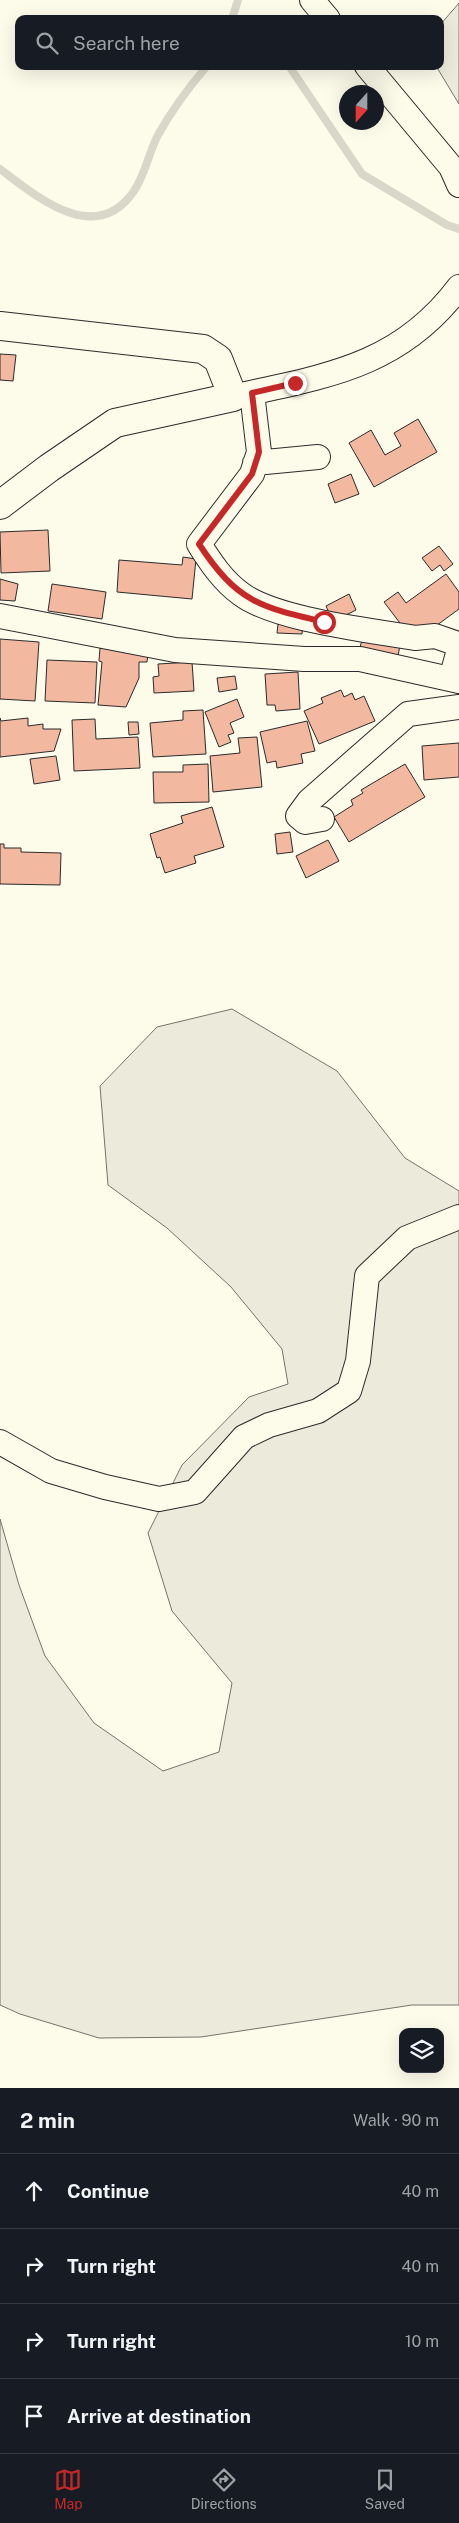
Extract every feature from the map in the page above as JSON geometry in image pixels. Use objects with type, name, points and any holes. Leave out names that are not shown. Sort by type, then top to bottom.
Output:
[{"type":"street","points":[[312,0],[325,15]]},
{"type":"street","points":[[370,70],[452,167],[459,185]]},
{"type":"street","points":[[0,505],[49,468],[116,423],[348,370],[393,349],[421,329],[459,287]]},
{"type":"street","points":[[0,326],[203,349],[218,359],[242,395],[259,452],[252,474],[199,544],[216,571],[242,595],[274,610],[415,638],[435,636],[458,644],[459,650],[455,680],[360,659],[304,659],[175,650],[0,616]]},
{"type":"street","points":[[255,463],[318,457]]},
{"type":"street","points":[[322,819],[306,822],[298,816],[309,801],[408,714],[459,707]]},
{"type":"street","points":[[0,1442],[51,1471],[105,1487],[159,1499],[195,1492],[244,1438],[269,1425],[318,1412],[349,1391],[358,1361],[367,1276],[407,1238],[459,1217]]},
{"type":"shaded area","points":[[459,3],[459,104],[438,70],[444,70],[444,20]]},
{"type":"shaded area","points":[[232,1009],[337,1071],[405,1158],[459,1191],[459,2005],[412,2005],[201,2037],[99,2038],[20,2014],[0,2005],[0,1519],[19,1585],[45,1656],[94,1723],[163,1771],[219,1752],[232,1683],[172,1611],[148,1533],[182,1465],[249,1397],[288,1384],[282,1349],[231,1287],[167,1228],[108,1185],[100,1086],[157,1027]]},
{"type":"building","points":[[0,354],[16,355],[13,381],[0,380]]},
{"type":"building","points":[[418,419],[437,452],[374,487],[349,443],[371,430],[385,455],[401,446],[394,433]]},
{"type":"building","points":[[351,474],[359,494],[335,503],[328,484]]},
{"type":"building","points":[[48,530],[50,571],[1,573],[0,532]]},
{"type":"building","points":[[439,546],[453,564],[444,571],[440,565],[432,571],[422,558]]},
{"type":"building","points":[[183,557],[196,559],[192,599],[117,592],[119,560],[182,565]]},
{"type":"building","points":[[446,574],[459,592],[459,609],[429,631],[418,631],[414,625],[406,631],[384,602],[398,592],[406,603]]},
{"type":"building","points":[[0,579],[18,584],[15,601],[0,600]]},
{"type":"building","points":[[52,584],[106,592],[102,619],[48,611]]},
{"type":"building","points":[[349,594],[356,610],[344,616],[330,615],[326,606]]},
{"type":"building","points":[[278,624],[303,625],[302,634],[277,633]]},
{"type":"building","points":[[363,637],[400,645],[398,656],[360,647]]},
{"type":"building","points":[[0,639],[39,642],[35,701],[0,699]]},
{"type":"building","points":[[100,648],[148,653],[147,662],[139,662],[139,678],[126,707],[98,705],[102,662],[99,661]]},
{"type":"building","points":[[47,660],[97,662],[95,703],[45,701]]},
{"type":"building","points":[[192,662],[194,691],[154,693],[153,677],[159,676],[158,664]]},
{"type":"building","points":[[298,672],[300,709],[276,711],[275,705],[267,705],[265,674]]},
{"type":"building","points":[[235,676],[237,689],[219,692],[217,678]]},
{"type":"building","points":[[341,690],[344,697],[352,693],[355,700],[364,696],[375,721],[319,744],[304,711],[323,703],[321,698]]},
{"type":"building","points":[[237,699],[244,717],[230,723],[234,733],[228,735],[231,742],[219,747],[205,712]]},
{"type":"building","points":[[203,710],[206,754],[153,757],[150,723],[183,720],[183,711]]},
{"type":"building","points":[[0,718],[1,721],[28,718],[28,726],[43,724],[43,729],[61,729],[54,751],[0,757]]},
{"type":"building","points":[[95,719],[96,739],[138,737],[140,768],[74,771],[72,720]]},
{"type":"building","points":[[307,721],[315,751],[301,754],[303,763],[277,768],[276,761],[267,763],[260,732]]},
{"type":"building","points":[[128,722],[138,722],[139,734],[129,735]]},
{"type":"building","points":[[257,737],[262,787],[213,792],[210,756],[240,753],[238,738]]},
{"type":"building","points":[[459,743],[459,777],[424,780],[422,746]]},
{"type":"building","points":[[56,756],[60,780],[34,784],[30,759]]},
{"type":"building","points":[[208,764],[209,802],[154,803],[153,772],[183,772],[183,765]]},
{"type":"building","points":[[405,764],[425,797],[349,842],[334,817],[353,805],[351,800],[363,793],[361,790]]},
{"type":"building","points":[[212,807],[224,847],[194,856],[196,863],[165,873],[160,857],[157,858],[150,834],[183,823],[181,816]]},
{"type":"building","points":[[290,832],[293,852],[277,854],[275,834]]},
{"type":"building","points":[[328,840],[339,861],[306,878],[296,856]]},
{"type":"building","points":[[0,844],[4,844],[4,848],[21,848],[21,852],[61,853],[60,885],[0,884]]},
{"type":"waterway","points":[[233,15],[238,0]]},
{"type":"waterway","points":[[0,169],[31,192],[67,212],[85,216],[102,215],[119,207],[138,185],[158,135],[169,117],[204,70]]},
{"type":"waterway","points":[[292,70],[362,174],[447,225],[459,229]]},
{"type":"route","points":[[295,383],[252,393],[259,452],[252,474],[199,544],[216,571],[242,595],[274,610],[324,622]]}]
